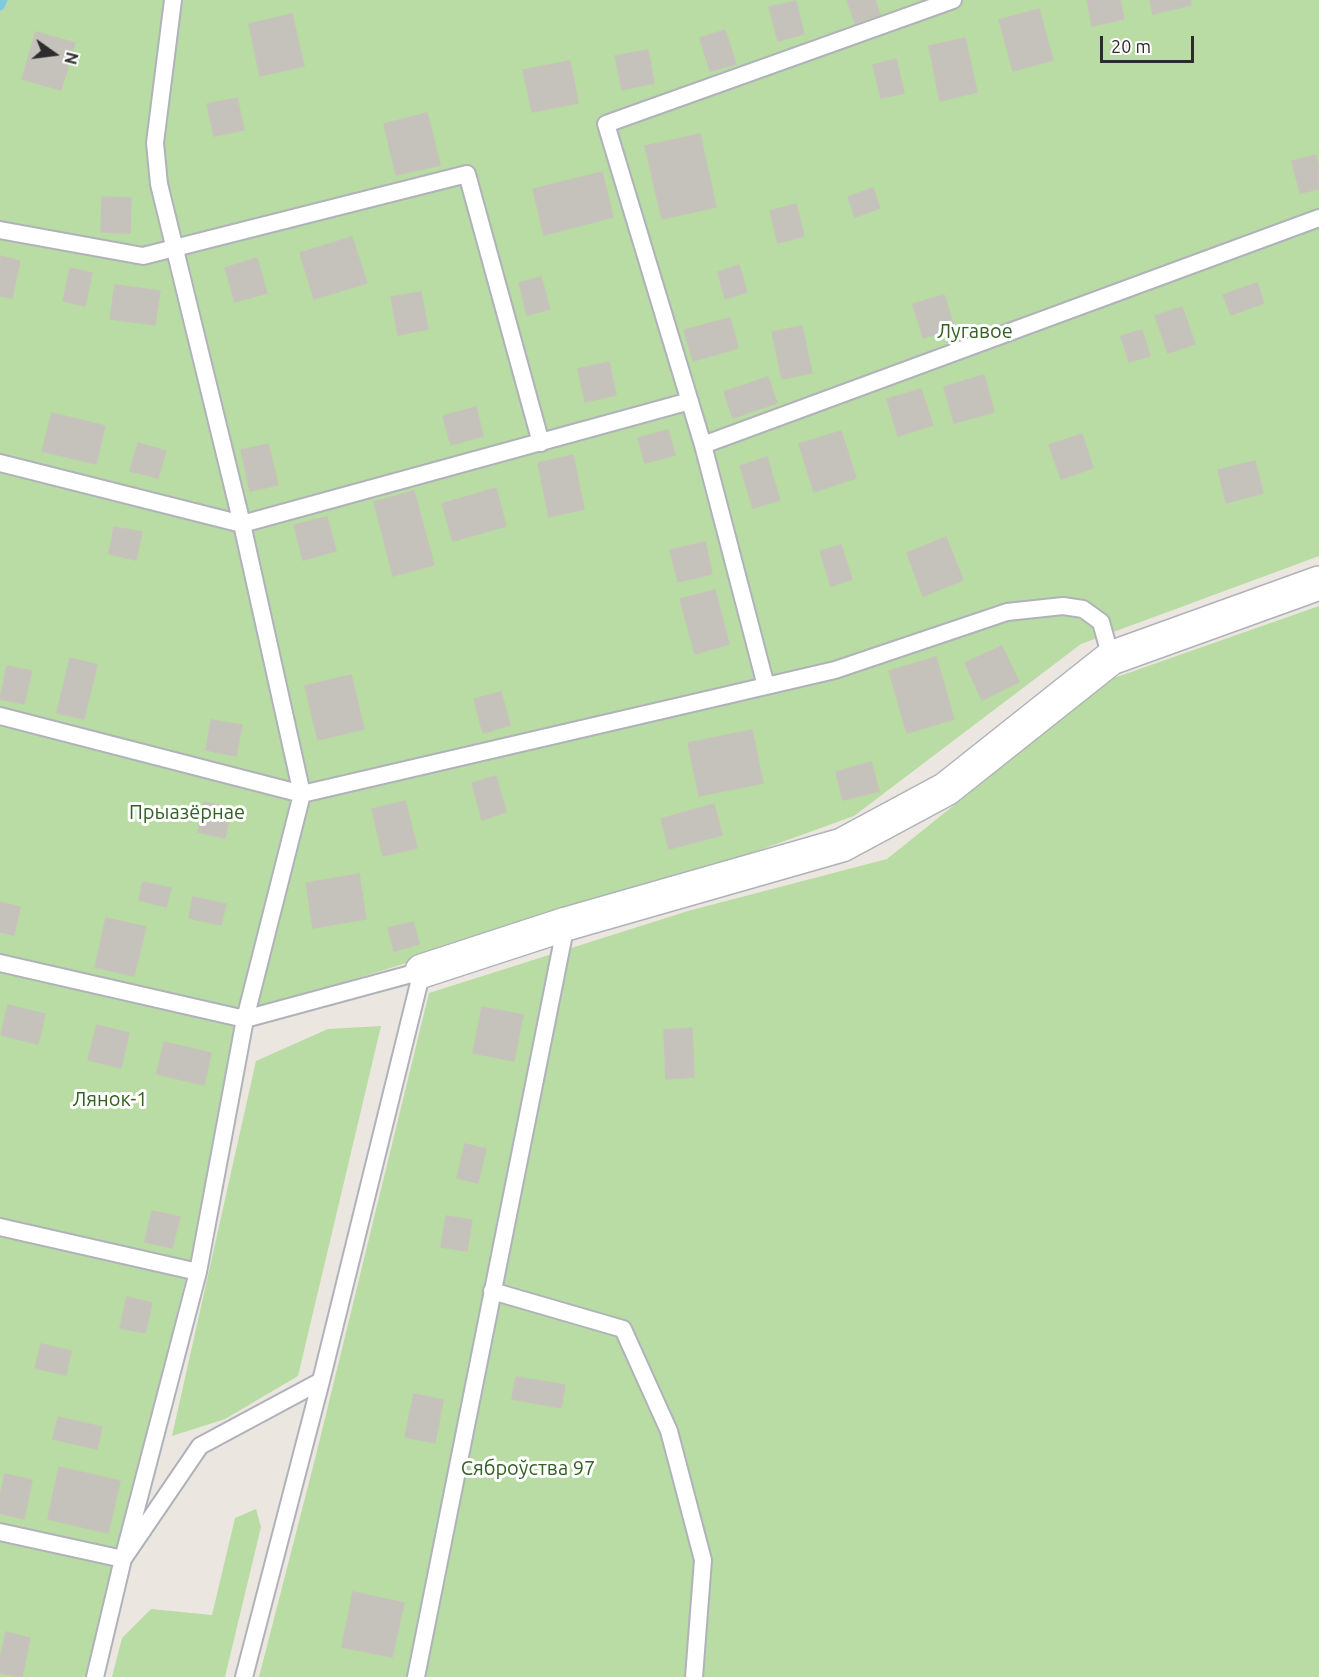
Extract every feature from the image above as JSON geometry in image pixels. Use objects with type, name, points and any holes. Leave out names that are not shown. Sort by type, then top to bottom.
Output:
[{"type":"street","points":[[422,971],[566,924],[842,845],[946,789],[1112,658],[1319,583]]},
{"type":"lane","points":[[95,1677],[123,1559],[198,1272],[245,1019],[302,795],[242,524],[159,184],[155,143],[173,0]]},
{"type":"lane","points":[[766,686],[703,445],[606,124],[953,0]]},
{"type":"lane","points":[[0,230],[143,256],[467,174],[541,443]]},
{"type":"lane","points":[[703,445],[1319,218]]},
{"type":"lane","points":[[0,464],[242,524],[690,400]]},
{"type":"lane","points":[[0,717],[302,795],[835,670],[1007,612],[1063,606],[1083,609],[1101,622],[1112,658]]},
{"type":"lane","points":[[416,1677],[566,924]]},
{"type":"lane","points":[[0,963],[245,1019],[422,971],[321,1381],[244,1677]]},
{"type":"lane","points":[[0,1227],[198,1272]]},
{"type":"lane","points":[[492,1291],[623,1329],[669,1431],[703,1560],[694,1677]]},
{"type":"lane","points":[[123,1559],[200,1446],[321,1381]]},
{"type":"lane","points":[[0,1532],[123,1559]]},
{"type":"green space","points":[[0,0],[1319,0],[1319,556],[1081,644],[854,816],[685,877],[238,1015],[191,1258],[88,1677],[0,1677]]},
{"type":"green space","name":"Сяброўства 97","points":[[1319,606],[1319,1677],[259,1677],[429,993],[688,911],[887,859],[1111,679]]},
{"type":"green space","points":[[381,1026],[298,1376],[225,1419],[172,1436],[256,1061],[328,1029]]},
{"type":"green space","points":[[256,1509],[261,1527],[225,1677],[112,1677],[122,1638],[151,1609],[212,1615],[235,1518]]},
{"type":"building","points":[[847,0],[875,0],[880,15],[855,23]]},
{"type":"building","points":[[1087,0],[1120,0],[1124,19],[1092,26]]},
{"type":"building","points":[[1150,0],[1190,0],[1191,5],[1153,14]]},
{"type":"building","points":[[796,1],[804,34],[778,41],[769,7]]},
{"type":"building","points":[[1039,9],[1053,60],[1013,71],[999,20]]},
{"type":"building","points":[[292,14],[304,66],[260,76],[249,24]]},
{"type":"building","points":[[725,30],[736,64],[710,71],[700,38]]},
{"type":"building","points":[[36,32],[75,43],[61,90],[22,79]]},
{"type":"building","points":[[965,38],[977,92],[940,101],[929,46]]},
{"type":"building","points":[[648,50],[654,83],[622,90],[615,56]]},
{"type":"building","points":[[896,59],[904,93],[881,98],[873,65]]},
{"type":"building","points":[[570,61],[578,103],[532,112],[523,70]]},
{"type":"building","points":[[237,98],[244,130],[214,136],[207,104]]},
{"type":"building","points":[[427,113],[440,165],[396,175],[384,124]]},
{"type":"building","points":[[700,134],[716,207],[662,219],[645,146]]},
{"type":"building","points":[[1316,155],[1319,189],[1300,193],[1292,161]]},
{"type":"building","points":[[602,172],[613,217],[544,235],[533,189]]},
{"type":"building","points":[[873,188],[880,208],[855,217],[848,197]]},
{"type":"building","points":[[102,197],[131,198],[130,233],[101,232]]},
{"type":"building","points":[[796,204],[804,236],[778,243],[770,211]]},
{"type":"building","points":[[352,237],[367,283],[314,299],[300,253]]},
{"type":"building","points":[[0,256],[20,261],[12,298],[0,296]]},
{"type":"building","points":[[257,258],[267,293],[235,302],[225,268]]},
{"type":"building","points":[[739,265],[747,292],[725,299],[718,272]]},
{"type":"building","points":[[70,268],[92,273],[85,306],[63,301]]},
{"type":"building","points":[[541,277],[550,309],[527,315],[519,283]]},
{"type":"building","points":[[1257,283],[1264,303],[1231,315],[1223,295]]},
{"type":"building","points":[[115,285],[160,291],[155,325],[110,319]]},
{"type":"building","points":[[421,292],[428,329],[398,335],[391,297]]},
{"type":"building","points":[[944,295],[955,329],[923,338],[913,304]]},
{"type":"building","points":[[1182,307],[1195,344],[1168,353],[1155,316]]},
{"type":"building","points":[[730,318],[738,348],[693,361],[684,330]]},
{"type":"building","points":[[802,326],[812,373],[782,379],[772,332]]},
{"type":"building","points":[[1142,330],[1150,356],[1129,362],[1121,336]]},
{"type":"building","points":[[609,362],[616,395],[585,402],[578,369]]},
{"type":"building","points":[[984,375],[994,412],[954,423],[944,387]]},
{"type":"building","points":[[768,377],[777,403],[733,418],[724,392]]},
{"type":"building","points":[[921,389],[933,425],[898,436],[887,399]]},
{"type":"building","points":[[476,407],[483,436],[451,445],[443,416]]},
{"type":"building","points":[[52,413],[105,426],[96,464],[42,451]]},
{"type":"building","points":[[668,430],[675,455],[645,463],[638,438]]},
{"type":"building","points":[[841,431],[856,478],[814,492],[799,444]]},
{"type":"building","points":[[1082,434],[1093,468],[1061,479],[1049,445]]},
{"type":"building","points":[[138,443],[166,451],[158,478],[130,471]]},
{"type":"building","points":[[268,444],[278,485],[250,491],[241,450]]},
{"type":"building","points":[[573,455],[584,509],[549,517],[538,463]]},
{"type":"building","points":[[767,457],[780,500],[753,508],[740,466]]},
{"type":"building","points":[[1255,461],[1263,493],[1226,503],[1218,470]]},
{"type":"building","points":[[496,488],[506,526],[453,541],[442,504]]},
{"type":"building","points":[[414,491],[434,565],[393,576],[374,502]]},
{"type":"building","points":[[327,517],[336,551],[303,560],[294,525]]},
{"type":"building","points":[[114,527],[142,532],[136,560],[109,554]]},
{"type":"building","points":[[946,537],[963,580],[923,596],[907,553]]},
{"type":"building","points":[[705,542],[712,574],[678,582],[670,550]]},
{"type":"building","points":[[841,545],[852,579],[831,586],[820,551]]},
{"type":"building","points":[[715,590],[729,644],[695,654],[680,599]]},
{"type":"building","points":[[1002,646],[1019,682],[982,700],[965,663]]},
{"type":"building","points":[[936,657],[954,719],[907,733],[889,671]]},
{"type":"building","points":[[70,658],[97,665],[84,719],[57,713]]},
{"type":"building","points":[[7,666],[32,671],[24,704],[0,699]]},
{"type":"building","points":[[351,675],[364,729],[318,740],[305,686]]},
{"type":"building","points":[[501,692],[510,725],[483,733],[474,699]]},
{"type":"building","points":[[211,720],[242,725],[236,756],[206,750]]},
{"type":"building","points":[[752,730],[763,783],[699,796],[688,743]]},
{"type":"building","points":[[871,762],[879,791],[843,800],[836,772]]},
{"type":"building","points":[[496,776],[506,812],[482,820],[472,783]]},
{"type":"building","points":[[405,801],[417,848],[383,856],[372,809]]},
{"type":"building","points":[[204,802],[231,808],[225,838],[198,832]]},
{"type":"building","points":[[714,804],[722,835],[669,849],[661,819]]},
{"type":"building","points":[[359,874],[366,919],[313,928],[306,883]]},
{"type":"building","points":[[143,882],[171,888],[166,907],[139,900]]},
{"type":"building","points":[[193,897],[226,904],[221,925],[189,918]]},
{"type":"building","points":[[0,902],[20,907],[14,935],[0,932]]},
{"type":"building","points":[[106,918],[146,927],[134,976],[95,967]]},
{"type":"building","points":[[413,922],[419,944],[394,951],[388,928]]},
{"type":"building","points":[[8,1005],[45,1014],[38,1044],[1,1035]]},
{"type":"building","points":[[482,1007],[523,1015],[514,1061],[473,1053]]},
{"type":"building","points":[[97,1025],[129,1033],[121,1068],[88,1060]]},
{"type":"building","points":[[692,1028],[694,1077],[666,1079],[664,1030]]},
{"type":"building","points":[[164,1042],[211,1053],[204,1085],[157,1074]]},
{"type":"building","points":[[465,1144],[486,1149],[478,1183],[457,1178]]},
{"type":"building","points":[[152,1211],[180,1217],[172,1248],[145,1242]]},
{"type":"building","points":[[446,1216],[472,1220],[467,1251],[441,1247]]},
{"type":"building","points":[[127,1297],[152,1303],[145,1333],[120,1328]]},
{"type":"building","points":[[41,1344],[71,1351],[66,1375],[35,1368]]},
{"type":"building","points":[[516,1377],[565,1385],[561,1408],[512,1399]]},
{"type":"building","points":[[414,1394],[443,1400],[435,1443],[405,1437]]},
{"type":"building","points":[[58,1417],[102,1427],[97,1449],[53,1439]]},
{"type":"building","points":[[59,1467],[120,1481],[108,1533],[48,1519]]},
{"type":"building","points":[[5,1474],[32,1480],[24,1519],[0,1513],[0,1497]]},
{"type":"building","points":[[353,1592],[404,1603],[392,1657],[342,1647]]},
{"type":"building","points":[[6,1632],[30,1638],[22,1677],[0,1673],[0,1658]]},
{"type":"waterway","points":[[0,6],[3,0]]},
{"type":"park label","name":"Лугавое","points":[[975,331]]},
{"type":"park label","name":"Прыазёрнае","points":[[187,812]]},
{"type":"park label","name":"Лянок-1","points":[[110,1099]]}]
